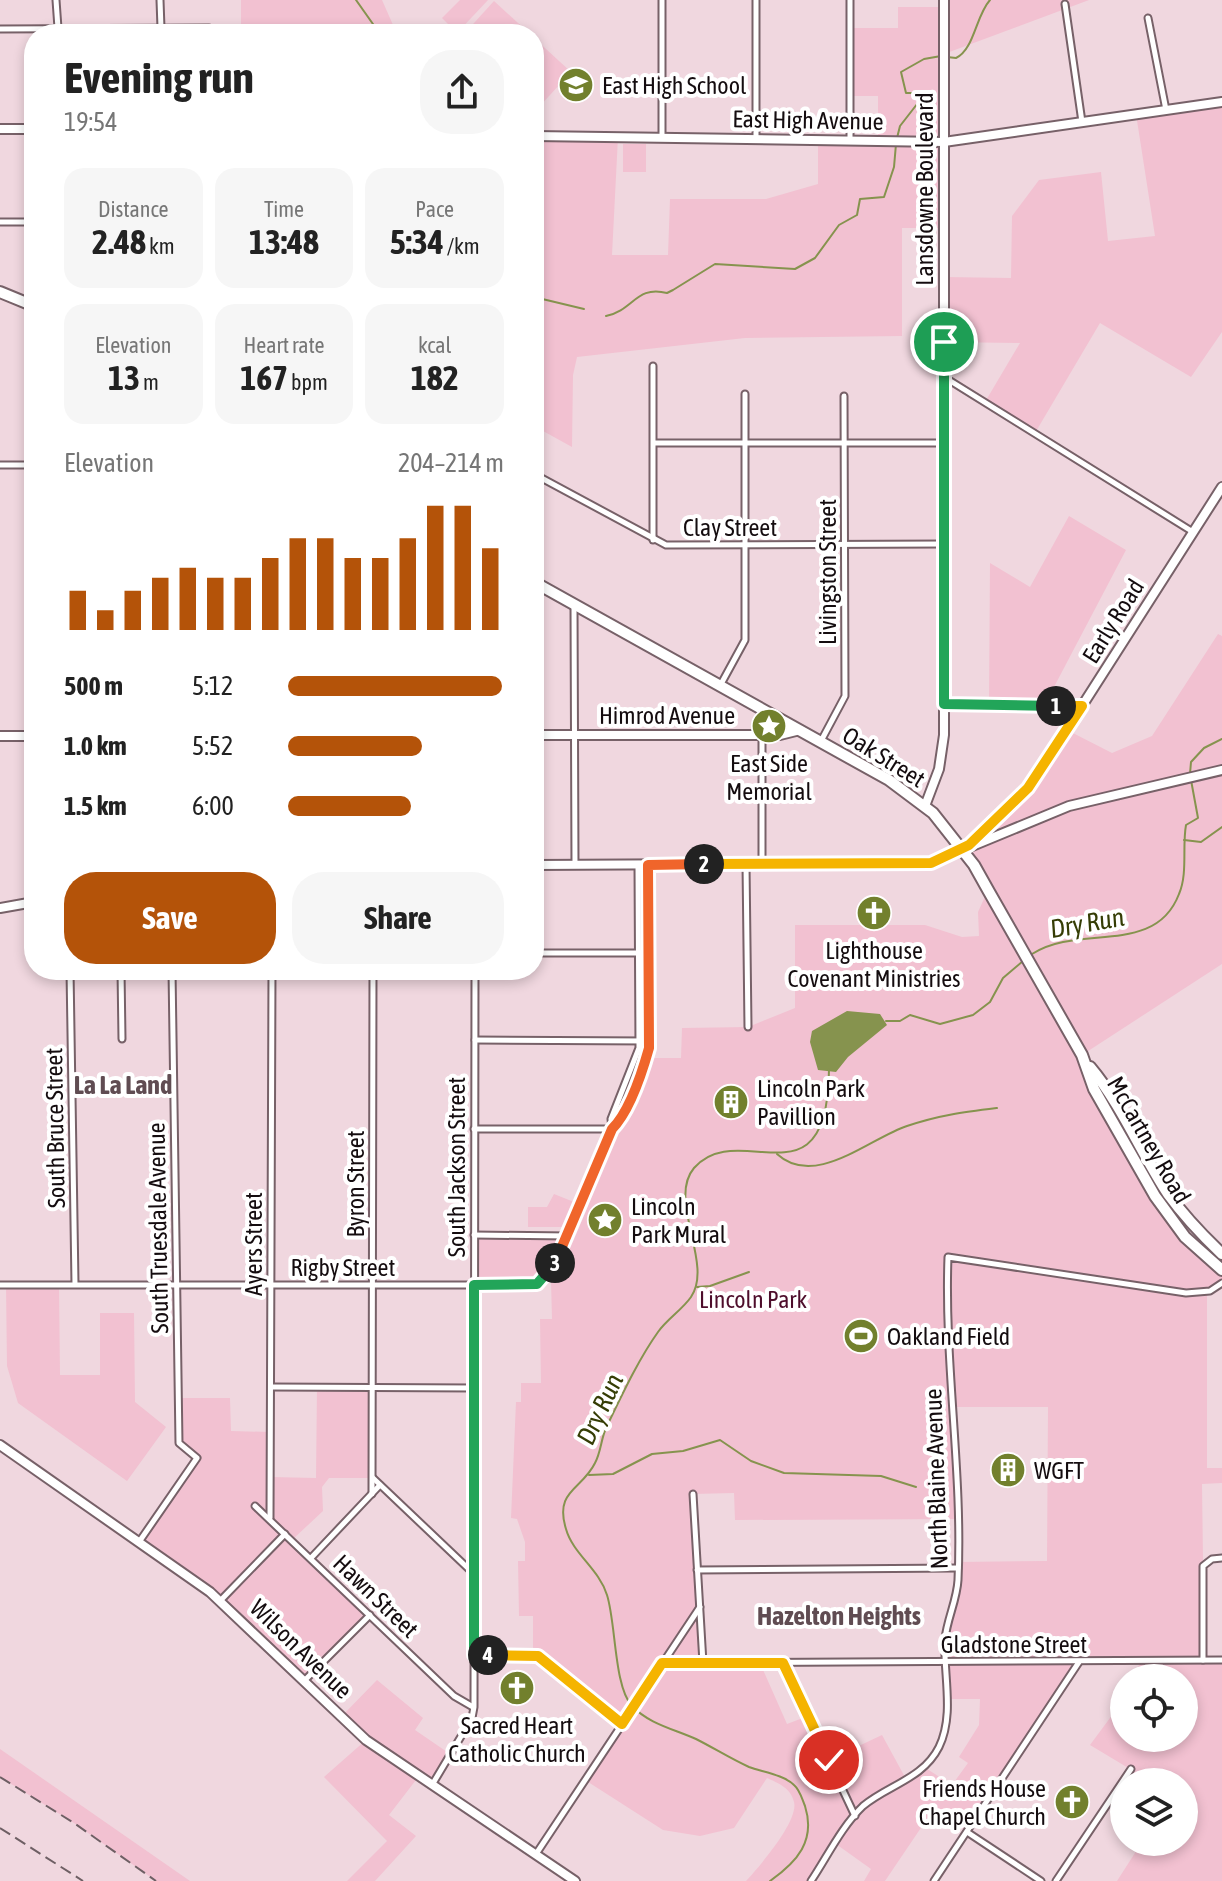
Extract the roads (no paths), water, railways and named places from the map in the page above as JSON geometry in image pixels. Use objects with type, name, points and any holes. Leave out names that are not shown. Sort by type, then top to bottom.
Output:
[{"type":"highway","points":[[0,292],[24,302]]},
{"type":"highway","name":"Oak Street","points":[[544,588],[880,775],[925,806],[965,847]]},
{"type":"highway","name":"McCartney Road","points":[[965,847],[1082,1056],[1094,1089],[1155,1196],[1185,1237],[1222,1270]]},
{"type":"highway","name":"McCartney Road","points":[[1082,1056],[1104,1083],[1174,1201],[1200,1234],[1222,1254]]},
{"type":"street","points":[[56,0],[58,24]]},
{"type":"street","points":[[160,0],[161,24]]},
{"type":"street","points":[[662,0],[662,138]]},
{"type":"street","points":[[756,0],[756,139]]},
{"type":"street","points":[[850,0],[850,141]]},
{"type":"street","name":"Lansdowne Boulevard","points":[[925,806],[941,762],[944,704],[944,0]]},
{"type":"street","points":[[1065,4],[1082,122]]},
{"type":"street","points":[[1148,18],[1166,110]]},
{"type":"street","points":[[0,29],[24,29]]},
{"type":"street","name":"East High Avenue","points":[[544,136],[944,142],[1222,102]]},
{"type":"street","points":[[0,129],[24,129]]},
{"type":"street","points":[[0,222],[24,222]]},
{"type":"street","points":[[653,366],[653,540]]},
{"type":"street","points":[[944,377],[1193,532]]},
{"type":"street","points":[[721,685],[745,640],[745,394]]},
{"type":"street","name":"Livingston Street","points":[[821,741],[845,696],[844,396]]},
{"type":"street","points":[[654,443],[944,443]]},
{"type":"street","points":[[0,465],[24,465]]},
{"type":"street","name":"Clay Street","points":[[544,480],[666,545],[944,544]]},
{"type":"street","name":"Early Road","points":[[965,847],[1036,778],[1222,487]]},
{"type":"street","points":[[574,604],[575,865]]},
{"type":"street","points":[[944,704],[1082,706]]},
{"type":"street","points":[[762,864],[762,735],[766,711]]},
{"type":"street","name":"Himrod Avenue","points":[[544,735],[762,735],[800,730]]},
{"type":"street","points":[[0,736],[24,736]]},
{"type":"street","points":[[544,865],[926,863],[1069,806],[1222,770]]},
{"type":"street","points":[[746,864],[748,1027]]},
{"type":"street","points":[[612,1129],[611,1119],[637,1057],[639,1041],[643,865]]},
{"type":"street","points":[[474,1235],[569,1236],[612,1129],[619,1122],[640,1073],[649,1041],[643,865]]},
{"type":"street","points":[[0,908],[24,904]]},
{"type":"street","points":[[544,953],[648,953]]},
{"type":"street","name":"South Bruce Street","points":[[70,980],[75,1284]]},
{"type":"street","points":[[121,980],[122,1039]]},
{"type":"street","name":"South Truesdale Avenue","points":[[139,1542],[197,1458],[181,1446],[179,1437],[172,980]]},
{"type":"street","name":"Ayers Street","points":[[270,1518],[272,980]]},
{"type":"street","name":"Byron Street","points":[[372,1494],[373,980]]},
{"type":"street","name":"South Jackson Street","points":[[432,1785],[472,1718],[474,1707],[475,980]]},
{"type":"street","points":[[475,1040],[649,1041]]},
{"type":"street","points":[[474,1129],[612,1129]]},
{"type":"street","name":"Rigby Street","points":[[0,1285],[474,1285],[541,1282],[552,1269],[569,1236]]},
{"type":"street","name":"North Blaine Avenue","points":[[811,1881],[867,1803],[914,1775],[935,1754],[947,1718],[946,1634],[956,1594],[958,1568],[958,1492],[949,1363],[948,1257],[1186,1293],[1210,1291],[1222,1283]]},
{"type":"street","points":[[271,1387],[474,1388]]},
{"type":"street","name":"Wilson Avenue","points":[[0,1445],[220,1601],[366,1740],[575,1881]]},
{"type":"street","points":[[372,1478],[474,1574]]},
{"type":"street","points":[[311,1558],[380,1485]]},
{"type":"street","points":[[693,1494],[703,1663]]},
{"type":"street","name":"Hawn Street","points":[[255,1506],[454,1696],[474,1707]]},
{"type":"street","points":[[220,1601],[285,1534]]},
{"type":"street","points":[[1203,1660],[1203,1566],[1208,1561],[1222,1558]]},
{"type":"street","points":[[697,1570],[958,1568]]},
{"type":"street","points":[[536,1855],[700,1607]]},
{"type":"street","points":[[304,1681],[370,1615]]},
{"type":"street","points":[[474,1655],[535,1655],[622,1724]]},
{"type":"street","name":"Gladstone Street","points":[[662,1663],[1222,1660]]},
{"type":"street","points":[[934,1881],[1079,1661]]},
{"type":"street","points":[[783,1663],[855,1816]]},
{"type":"street","points":[[1056,1881],[1110,1800]]},
{"type":"street","points":[[967,1832],[1041,1881]]},
{"type":"waterway","points":[[356,0],[373,24]]},
{"type":"waterway","points":[[947,57],[956,58],[967,48],[990,0]]},
{"type":"waterway","points":[[897,138],[900,126],[921,99],[920,93],[906,93],[901,72],[924,59],[941,56]]},
{"type":"waterway","points":[[606,316],[648,292],[667,293],[715,264],[795,269],[815,258],[839,225],[857,215],[860,199],[884,197],[894,167],[896,144]]},
{"type":"waterway","points":[[544,299],[584,309]]},
{"type":"waterway","name":"Dry Run","points":[[1190,774],[1191,762],[1204,748],[1222,739]]},
{"type":"waterway","name":"Dry Run","points":[[1032,954],[1071,940],[1134,932],[1153,926],[1168,913],[1182,886],[1186,825],[1198,818],[1191,780]]},
{"type":"waterway","points":[[1184,840],[1201,842],[1222,827]]},
{"type":"waterway","name":"Dry Run","points":[[886,1021],[900,1021],[910,1015],[940,1024],[973,1015],[990,1002],[1003,978],[1023,961]]},
{"type":"waterway","name":"Dry Run","points":[[770,1881],[796,1858],[806,1840],[808,1818],[799,1792],[785,1779],[742,1764],[696,1739],[654,1722],[632,1706],[622,1685],[607,1595],[598,1577],[569,1538],[563,1516],[566,1498],[595,1463],[606,1428],[644,1354],[662,1327],[691,1297],[697,1283],[695,1250],[685,1197],[687,1181],[694,1168],[713,1155],[734,1151],[778,1153],[798,1149],[814,1137],[825,1112],[829,1069]]},
{"type":"waterway","points":[[777,1154],[792,1163],[808,1166],[825,1164],[907,1126],[997,1108]]},
{"type":"waterway","points":[[697,1287],[710,1286],[749,1272]]},
{"type":"waterway","points":[[589,1475],[613,1474],[652,1454],[683,1451],[720,1440],[751,1461],[784,1473],[881,1476],[916,1487]]},
{"type":"railway","points":[[0,1777],[74,1823],[156,1881]]},
{"type":"railway","points":[[0,1828],[83,1881]]},
{"type":"place","name":"East High School","points":[[576,85]]},
{"type":"place","name":"East Side Memorial","points":[[769,726]]},
{"type":"place","name":"Lighthouse Covenant Ministries","points":[[874,913]]},
{"type":"place","name":"Lincoln Park Pavillion","points":[[731,1102]]},
{"type":"place","name":"Lincoln Park Mural","points":[[605,1220]]},
{"type":"place","name":"Oakland Field","points":[[861,1336]]},
{"type":"place","name":"WGFT","points":[[1008,1470]]},
{"type":"place","name":"Sacred Heart Catholic Church","points":[[517,1688]]},
{"type":"place","name":"Friends House Chapel Church","points":[[1072,1802]]},
{"type":"district","name":"La La Land","points":[[123,1085]]},
{"type":"district","name":"Hazelton Heights","points":[[839,1616]]},
{"type":"park label","name":"Lincoln Park","points":[[753,1299]]}]
